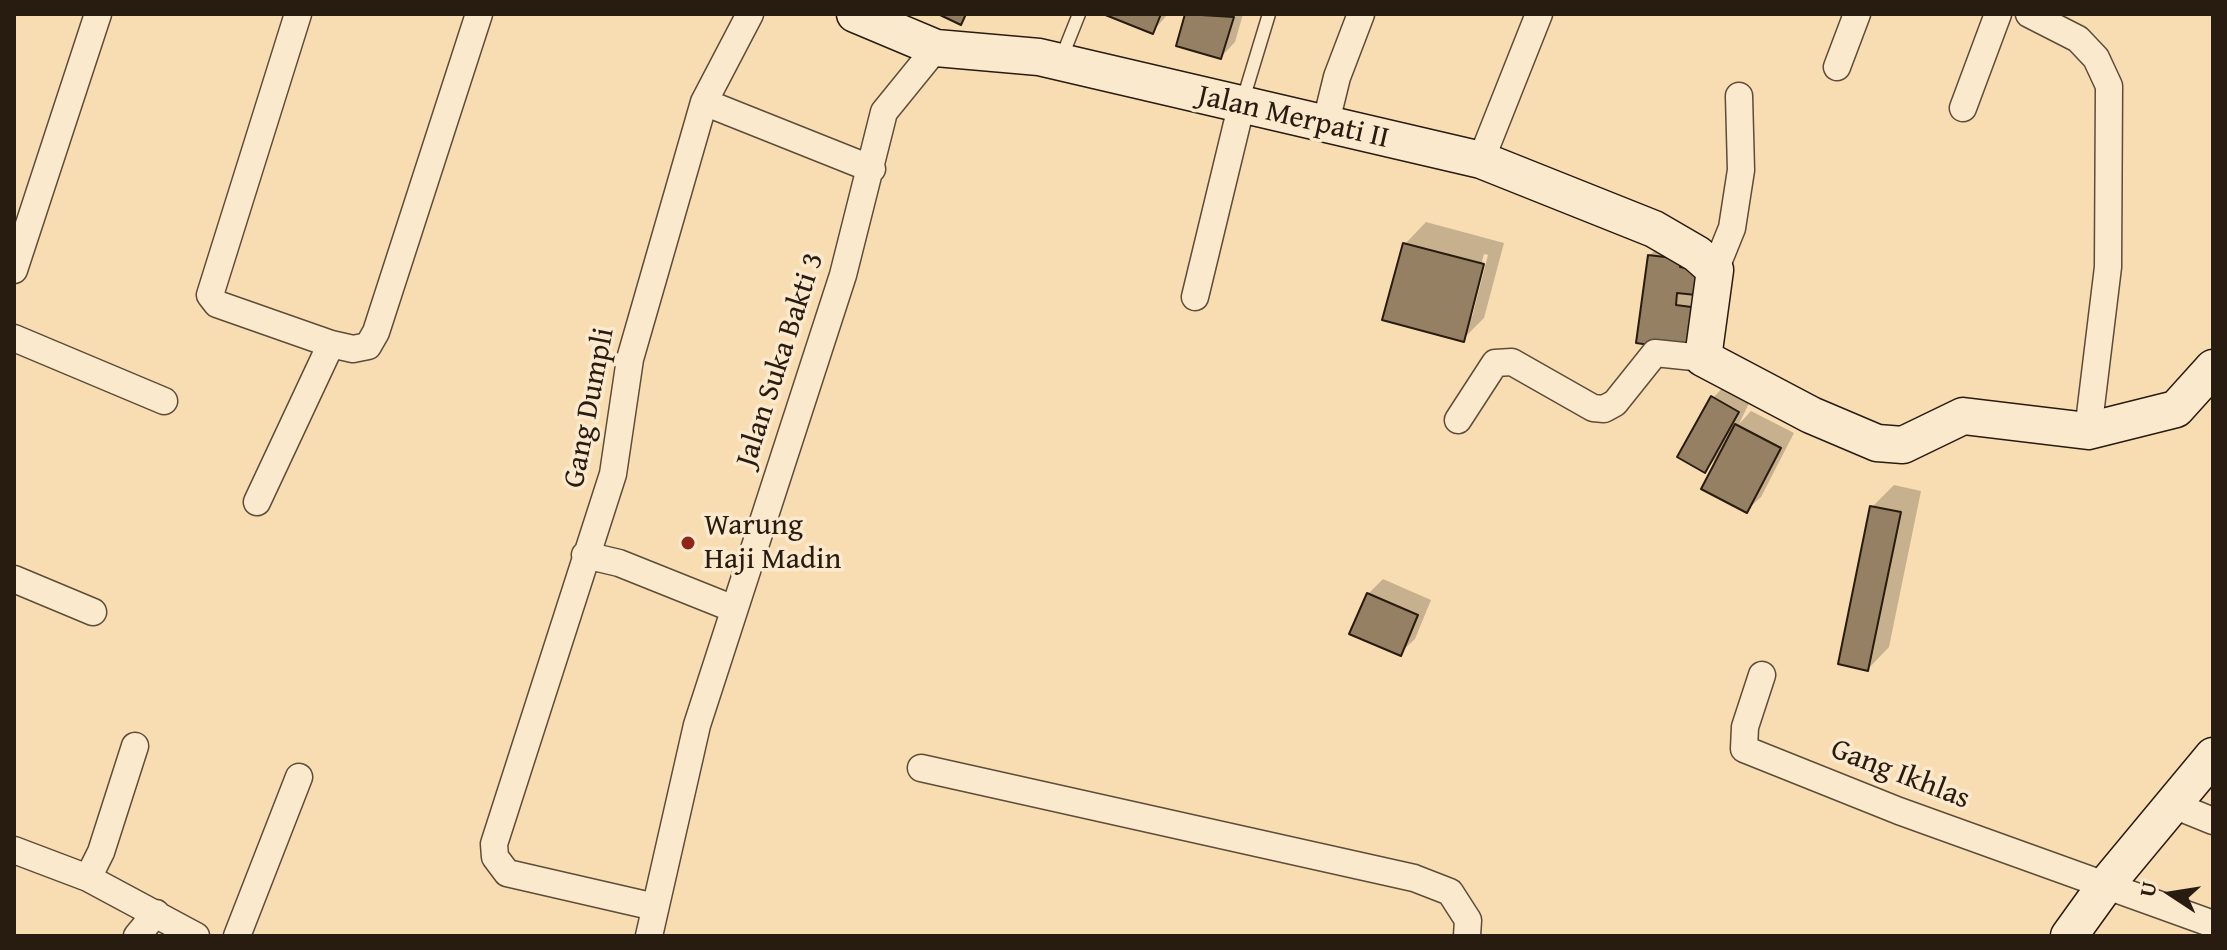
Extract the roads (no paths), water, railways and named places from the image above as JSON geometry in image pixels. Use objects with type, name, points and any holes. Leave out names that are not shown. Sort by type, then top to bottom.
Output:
[{"type":"street","points":[[14,270],[98,14]]},
{"type":"street","points":[[298,14],[210,295],[217,304],[353,349],[368,346],[376,332],[479,14]]},
{"type":"street","name":"Gang Dumpli","points":[[655,907],[507,873],[499,865],[494,844],[616,461],[630,359],[704,102],[750,14]]},
{"type":"street","points":[[1325,126],[1337,77],[1361,14]]},
{"type":"street","points":[[1481,160],[1539,14]]},
{"type":"street","points":[[1837,67],[1857,14]]},
{"type":"street","points":[[1963,108],[1998,14]]},
{"type":"street","points":[[2029,14],[2078,39],[2096,58],[2109,86],[2108,267],[2088,431]]},
{"type":"street","name":"Jalan Merpati II","points":[[864,16],[936,48],[1004,52],[1060,62],[1241,107],[1481,160],[1654,229],[1697,254],[1715,270]]},
{"type":"street","name":"Jalan Suka Bakti 3","points":[[649,936],[697,725],[843,275],[884,112],[936,48]]},
{"type":"street","points":[[1703,358],[1715,270],[1732,228],[1741,170],[1739,96]]},
{"type":"street","points":[[704,102],[872,169]]},
{"type":"street","points":[[1195,297],[1241,107]]},
{"type":"street","points":[[14,338],[164,401]]},
{"type":"street","points":[[257,502],[331,344]]},
{"type":"street","points":[[1458,420],[1495,363],[1512,362],[1593,408],[1604,409],[1615,403],[1655,353],[1703,358],[1811,415],[1877,443],[1903,445],[1963,416],[2088,431],[2176,409],[2213,368]]},
{"type":"street","points":[[585,555],[619,563],[734,609]]},
{"type":"street","points":[[14,579],[93,612]]},
{"type":"street","name":"Gang Ikhlas","points":[[1762,675],[1745,727],[1744,749],[2105,886]]},
{"type":"street","points":[[88,878],[101,852],[135,746]]},
{"type":"street","points":[[2069,936],[2105,886],[2213,756]]},
{"type":"street","points":[[921,768],[1414,878],[1450,892],[1468,920],[1467,936]]},
{"type":"street","points":[[237,936],[299,777]]},
{"type":"street","points":[[2171,804],[2213,821]]},
{"type":"street","points":[[14,850],[88,878],[196,936]]},
{"type":"street","points":[[2105,886],[2213,924]]},
{"type":"street","points":[[137,936],[156,913]]},
{"type":"lane","points":[[1060,62],[1079,14]]},
{"type":"lane","points":[[1241,107],[1269,14]]},
{"type":"place","name":"Warung Haji Madin","points":[[688,543]]}]
